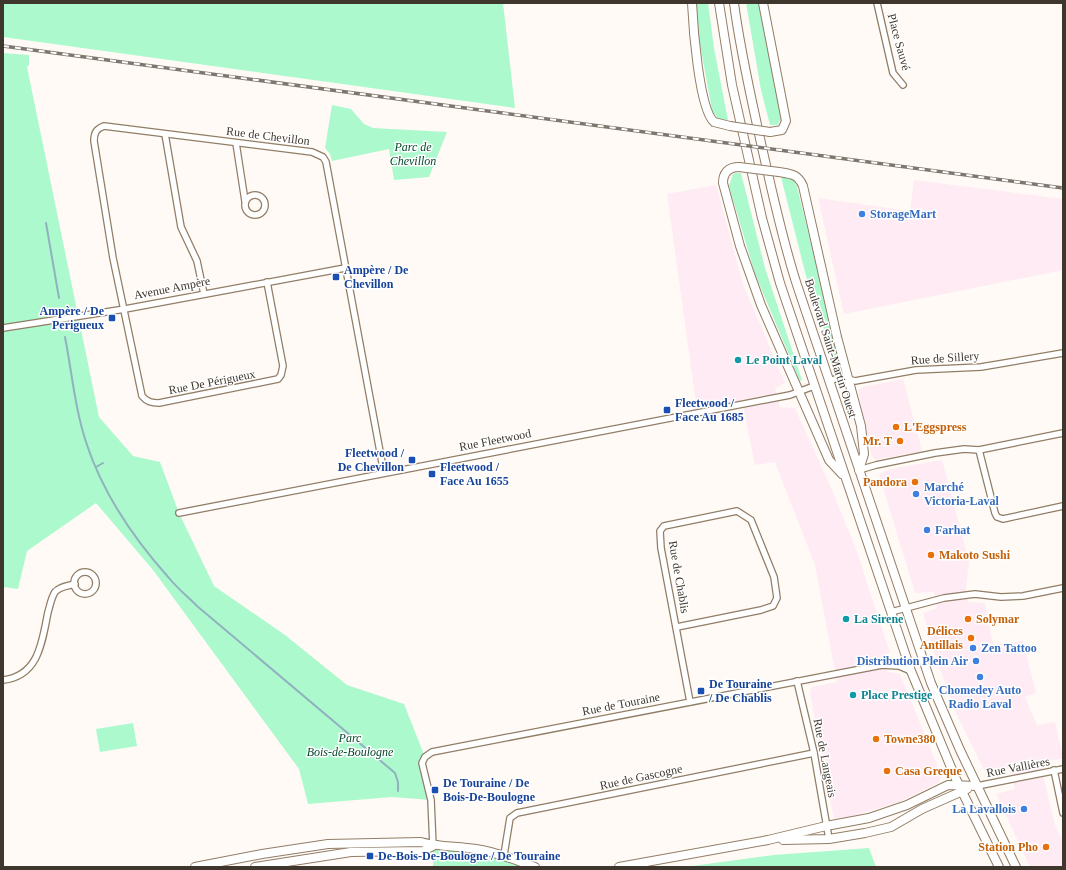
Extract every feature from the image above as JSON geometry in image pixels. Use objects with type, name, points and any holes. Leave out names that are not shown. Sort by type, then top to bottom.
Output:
[{"type":"main road","points":[[692,3],[698,63],[708,113],[714,122],[770,132],[782,130],[786,121],[763,3]]},
{"type":"main road","points":[[719,3],[732,85],[766,232],[780,283],[911,672],[961,788],[999,867]]},
{"type":"main road","name":"Boulevard Saint-Martin Ouest","points":[[734,3],[744,67],[779,226],[792,272],[936,695],[976,786],[1016,867]]},
{"type":"main road","points":[[845,476],[829,460],[798,392],[754,288],[735,230],[723,178],[728,170],[733,167],[795,175],[801,181],[837,337],[863,440],[864,454],[859,470]]},
{"type":"main road","points":[[619,867],[768,840],[826,826],[869,818],[907,805],[948,786],[961,788],[976,786]]},
{"type":"main road","points":[[768,840],[829,839],[891,827],[961,788]]},
{"type":"main road","points":[[195,867],[262,854],[328,844],[421,842],[433,846],[476,849],[504,855],[535,867]]},
{"type":"main road","points":[[255,867],[303,858],[351,852],[422,851],[433,846]]},
{"type":"street","name":"Place Sauvé","points":[[878,3],[893,71],[903,85]]},
{"type":"street","name":"Rue de Chevillon","points":[[125,309],[113,258],[94,141],[94,133],[98,128],[104,126],[312,152],[323,157],[326,162],[384,473]]},
{"type":"street","points":[[165,134],[181,226],[197,261],[204,294]]},
{"type":"street","points":[[236,143],[245,201]]},
{"type":"street","name":"Avenue Ampère","points":[[3,328],[125,309],[345,268]]},
{"type":"street","name":"Rue De Périgueux","points":[[125,309],[142,396],[149,402],[159,403],[278,379],[281,375],[283,366],[267,282]]},
{"type":"street","name":"Rue de Sillery","points":[[829,381],[841,377],[858,381],[916,370],[981,368],[1063,353]]},
{"type":"street","name":"Rue Fleetwood","points":[[179,513],[798,392],[814,386]]},
{"type":"street","points":[[859,470],[935,453],[980,450],[1063,433]]},
{"type":"street","points":[[980,450],[997,517],[1003,519],[1063,506]]},
{"type":"street","name":"Rue de Chablis","points":[[677,627],[761,610],[773,606],[777,598],[774,577],[751,520],[737,512],[664,526],[660,531],[661,548],[690,702]]},
{"type":"street","points":[[3,680],[15,679],[27,671],[40,652],[52,598],[60,588],[75,584]]},
{"type":"street","points":[[891,612],[905,607],[944,598],[974,594],[1001,597],[1023,596],[1063,588]]},
{"type":"street","name":"Rue de Touraine","points":[[433,846],[431,800],[422,763],[425,757],[432,752],[882,665],[899,666],[911,672]]},
{"type":"street","name":"Rue de Langeais","points":[[797,681],[814,753],[829,839]]},
{"type":"street","name":"Rue de Gascogne","points":[[504,855],[510,818],[517,813],[814,753]]},
{"type":"street","name":"Rue Vallières","points":[[976,786],[1063,769]]},
{"type":"street","points":[[1054,770],[1063,813]]},
{"type":"shaded area","points":[[914,180],[1063,199],[1063,270],[844,314],[818,198],[910,211]]},
{"type":"shaded area","points":[[716,185],[743,284],[785,383],[775,388],[780,407],[795,408],[831,488],[856,549],[890,653],[882,656],[888,672],[900,674],[938,767],[941,779],[938,783],[899,802],[853,816],[834,819],[810,693],[812,687],[837,682],[815,565],[775,462],[755,465],[742,401],[697,410],[667,194]]},
{"type":"shaded area","points":[[903,379],[922,451],[875,460],[871,454],[858,391],[862,387]]},
{"type":"shaded area","points":[[942,460],[969,562],[966,587],[968,602],[985,603],[993,645],[1023,641],[1036,693],[1025,697],[1037,725],[1055,722],[1063,758],[1040,763],[1055,825],[1063,842],[1063,867],[1030,867],[996,794],[1015,789],[1009,769],[984,770],[956,713],[934,652],[923,613],[937,608],[934,592],[915,593],[879,474],[890,469]]},
{"type":"green space","points":[[3,3],[503,3],[515,108],[3,37]]},
{"type":"green space","points":[[696,3],[708,3],[714,48],[728,120],[718,119],[712,110],[698,33]]},
{"type":"green space","points":[[746,3],[761,3],[783,117],[777,125],[770,125],[761,90]]},
{"type":"green space","name":"Parc Bois-de-Boulogne","points":[[3,53],[29,55],[29,65],[27,67],[99,417],[133,456],[160,462],[179,513],[214,586],[285,635],[347,685],[404,704],[425,757],[422,763],[431,800],[392,797],[308,804],[299,769],[153,570],[96,503],[27,551],[18,589],[3,587]]},
{"type":"green space","name":"Parc de Chevillon","points":[[332,105],[351,109],[364,124],[373,128],[447,132],[429,177],[394,180],[389,149],[332,161],[330,154],[325,148]]},
{"type":"green space","points":[[741,173],[765,268],[802,380],[800,381],[755,274],[729,186],[733,174]]},
{"type":"green space","points":[[781,177],[793,179],[797,187],[841,365],[836,366],[806,276]]},
{"type":"green space","points":[[133,723],[137,746],[100,752],[96,729]]},
{"type":"green space","points":[[433,846],[476,849],[535,867],[433,867]]},
{"type":"green space","points":[[869,848],[876,867],[685,867],[774,855]]},
{"type":"waterway","points":[[46,223],[59,298]]},
{"type":"waterway","points":[[65,337],[79,418],[87,445],[102,481],[132,532],[172,582],[197,606],[395,773],[398,782],[398,791]]},
{"type":"waterway","points":[[96,467],[103,463]]},
{"type":"railway","points":[[3,46],[1063,188]]},
{"type":"place","name":"StorageMart","points":[[862,214]]},
{"type":"place","name":"Ampère / De Chevillon","points":[[336,277]]},
{"type":"place","name":"Ampère / De Perigueux","points":[[112,318]]},
{"type":"place","name":"Le Point Laval","points":[[738,360]]},
{"type":"place","name":"Fleetwood / Face Au 1685","points":[[667,410]]},
{"type":"place","name":"L'Eggspress","points":[[896,427]]},
{"type":"place","name":"Mr. T","points":[[900,441]]},
{"type":"place","name":"Fleetwood / De Chevillon","points":[[412,460]]},
{"type":"place","name":"Fleetwood / Face Au 1655","points":[[432,474]]},
{"type":"place","name":"Pandora","points":[[915,482]]},
{"type":"place","name":"Marché Victoria-Laval","points":[[916,494]]},
{"type":"place","name":"Farhat","points":[[927,530]]},
{"type":"place","name":"Makoto Sushi","points":[[931,555]]},
{"type":"place","name":"La Sirene","points":[[846,619]]},
{"type":"place","name":"Solymar","points":[[968,619]]},
{"type":"place","name":"Délices Antillais","points":[[971,638]]},
{"type":"place","name":"Zen Tattoo","points":[[973,648]]},
{"type":"place","name":"Distribution Plein Air","points":[[976,661]]},
{"type":"place","name":"Chomedey Auto Radio Laval","points":[[980,677]]},
{"type":"place","name":"De Touraine / De Chablis","points":[[701,691]]},
{"type":"place","name":"Place Prestige","points":[[853,695]]},
{"type":"place","name":"Towne380","points":[[876,739]]},
{"type":"place","name":"Casa Greque","points":[[887,771]]},
{"type":"place","name":"De Touraine / De Bois-De-Boulogne","points":[[435,790]]},
{"type":"place","name":"La Lavallois","points":[[1024,809]]},
{"type":"place","name":"Station Pho","points":[[1046,847]]},
{"type":"place","name":"De-Bois-De-Boulogne / De Touraine","points":[[370,856]]}]
